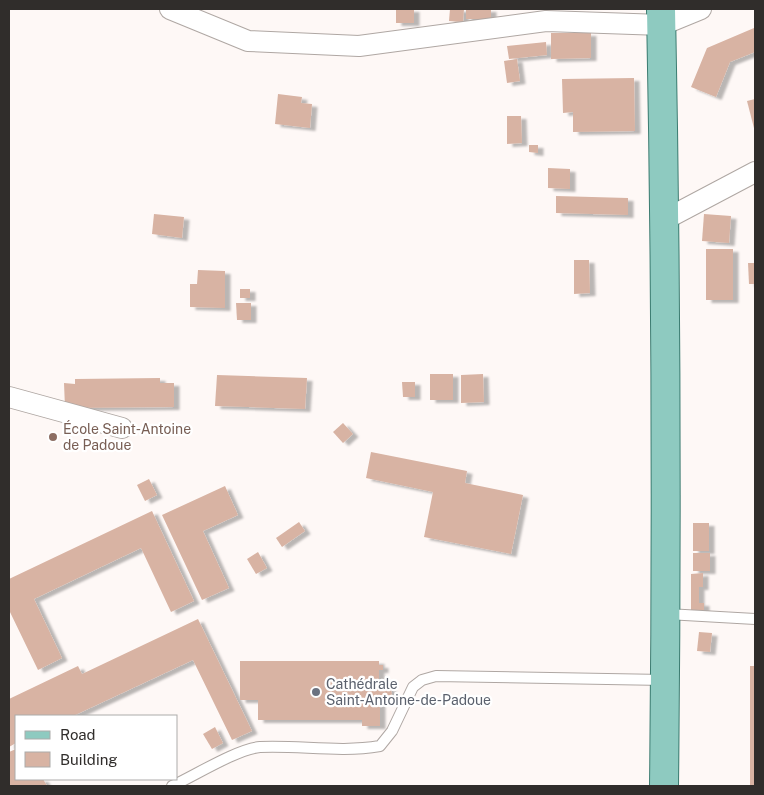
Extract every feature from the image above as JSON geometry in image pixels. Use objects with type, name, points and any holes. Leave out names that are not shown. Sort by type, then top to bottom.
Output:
[{"type":"main road","points":[[662,17],[666,218],[664,440],[667,614],[664,786]]},
{"type":"street","points":[[170,9],[248,41],[359,46],[546,21],[662,17],[701,9]]},
{"type":"street","points":[[666,218],[755,172]]},
{"type":"street","points":[[10,399],[122,428]]},
{"type":"lane","points":[[667,614],[755,619]]},
{"type":"lane","points":[[172,786],[233,756],[258,747],[357,750],[380,746],[392,731],[413,687],[422,680],[436,676],[665,680]]},
{"type":"building","points":[[396,9],[414,9],[414,23],[396,23]]},
{"type":"building","points":[[450,9],[464,9],[463,22],[449,21]]},
{"type":"building","points":[[466,9],[491,9],[491,19],[466,19]]},
{"type":"building","points":[[754,28],[755,52],[730,62],[716,97],[691,87],[707,48]]},
{"type":"building","points":[[551,33],[591,33],[591,58],[551,59]]},
{"type":"building","points":[[546,42],[547,55],[509,59],[507,46]]},
{"type":"building","points":[[517,59],[520,81],[507,83],[504,61]]},
{"type":"building","points":[[634,78],[635,131],[573,132],[573,112],[563,113],[562,79]]},
{"type":"building","points":[[278,94],[302,97],[301,103],[312,104],[310,128],[275,124]]},
{"type":"building","points":[[755,99],[755,132],[747,101]]},
{"type":"building","points":[[507,116],[521,116],[522,143],[507,144]]},
{"type":"building","points":[[529,145],[538,145],[538,153],[529,152]]},
{"type":"building","points":[[548,168],[570,169],[570,189],[548,188]]},
{"type":"building","points":[[556,196],[628,198],[628,215],[556,213]]},
{"type":"building","points":[[154,214],[184,217],[182,238],[152,234]]},
{"type":"building","points":[[704,214],[731,216],[729,243],[702,241]]},
{"type":"building","points":[[706,249],[733,249],[733,300],[706,300]]},
{"type":"building","points":[[574,260],[589,260],[590,293],[574,294]]},
{"type":"building","points":[[748,263],[755,263],[755,284],[749,284]]},
{"type":"building","points":[[198,270],[225,271],[225,308],[190,307],[190,284],[197,284]]},
{"type":"building","points":[[240,289],[250,289],[250,298],[240,298]]},
{"type":"building","points":[[236,303],[251,303],[251,320],[237,320]]},
{"type":"building","points":[[430,374],[453,374],[453,400],[430,400]]},
{"type":"building","points":[[483,374],[484,402],[461,403],[461,375]]},
{"type":"building","points":[[217,375],[307,378],[305,409],[215,406]]},
{"type":"building","points":[[160,378],[160,383],[174,383],[174,407],[65,408],[64,383],[75,384],[75,379]]},
{"type":"building","points":[[402,382],[415,382],[415,397],[403,397]]},
{"type":"building","points":[[343,423],[353,434],[343,443],[333,432]]},
{"type":"building","points":[[371,452],[467,471],[465,483],[523,495],[511,554],[424,537],[433,492],[366,478]]},
{"type":"building","points":[[149,479],[157,495],[145,501],[137,485]]},
{"type":"building","points":[[225,486],[238,515],[203,531],[229,588],[202,600],[162,515]]},
{"type":"building","points":[[152,511],[194,601],[171,612],[141,548],[34,599],[62,658],[38,670],[9,610],[9,579]]},
{"type":"building","points":[[299,522],[305,531],[282,547],[276,538]]},
{"type":"building","points":[[693,523],[709,523],[709,551],[693,551]]},
{"type":"building","points":[[258,552],[267,568],[256,574],[247,559]]},
{"type":"building","points":[[693,553],[710,553],[710,571],[693,571]]},
{"type":"building","points":[[703,573],[703,587],[699,587],[699,603],[704,603],[704,614],[691,614],[691,574]]},
{"type":"building","points":[[198,619],[252,731],[232,740],[193,660],[75,715],[15,715],[15,744],[9,747],[9,699],[78,666],[82,674]]},
{"type":"building","points":[[699,632],[712,633],[710,652],[697,651]]},
{"type":"building","name":"Cathédrale Saint-Antoine-de-Padoue","points":[[240,661],[379,661],[379,665],[383,665],[383,670],[379,670],[379,680],[389,683],[392,694],[387,700],[380,702],[380,726],[362,726],[362,720],[258,720],[258,700],[240,700]]},
{"type":"building","points":[[750,666],[755,666],[755,786],[750,786]]},
{"type":"building","points":[[215,727],[223,743],[212,749],[203,734]]},
{"type":"building","points":[[15,749],[15,780],[44,780],[47,786],[9,786],[9,752]]},
{"type":"place","name":"École Saint-Antoine de Padoue","points":[[53,437]]},
{"type":"place","name":"Cathédrale Saint-Antoine-de-Padoue","points":[[316,692]]}]
